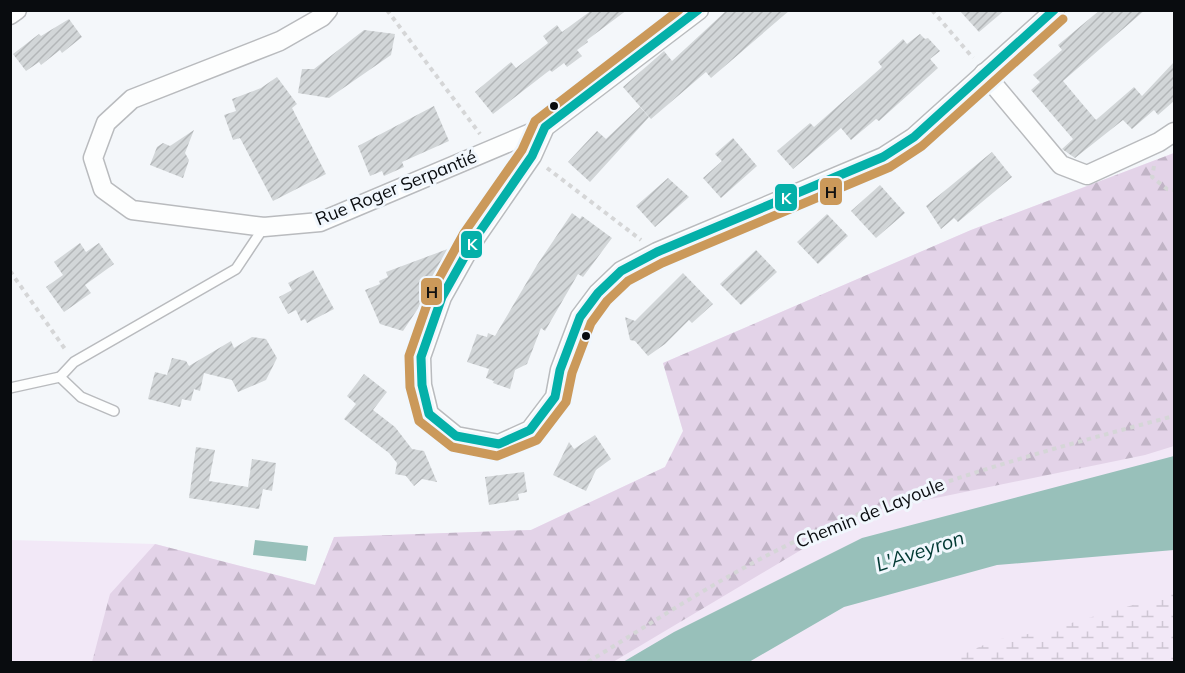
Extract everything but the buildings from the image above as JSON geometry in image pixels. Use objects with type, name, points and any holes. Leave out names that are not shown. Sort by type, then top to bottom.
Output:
[{"type":"street","points":[[10,15],[17,10]]},
{"type":"street","name":"Rue Roger Serpantié","points":[[328,10],[322,17],[280,40],[132,99],[106,123],[93,158],[103,189],[132,210],[264,227],[320,222],[545,128]]},
{"type":"street","points":[[699,10],[545,128],[532,156],[474,240],[442,297],[421,357],[422,385],[429,414],[456,436],[499,444],[530,430],[555,397],[560,370],[580,317],[598,293],[621,271],[657,252],[883,157],[914,137],[1055,10]]},
{"type":"street","points":[[984,73],[1061,165],[1087,175],[1159,142],[1174,132]]},
{"type":"lane","points":[[10,388],[60,377],[74,362],[236,269],[264,227]]},
{"type":"lane","points":[[60,377],[81,397],[114,411]]},
{"type":"path","points":[[387,10],[492,150]]},
{"type":"path","points":[[932,10],[971,54],[984,73]]},
{"type":"path","points":[[532,156],[657,252]]},
{"type":"path","points":[[1167,189],[1174,190]]},
{"type":"path","points":[[10,271],[74,362]]},
{"type":"path","name":"Chemin de Layoule","points":[[588,663],[719,581],[828,527],[989,466],[1174,416]]},
{"type":"green space","points":[[1174,153],[1174,662],[11,662],[11,540],[155,544],[315,585],[334,537],[531,530],[665,467],[683,431],[663,363],[971,230]]},
{"type":"green space","points":[[1174,153],[1174,446],[1145,455],[863,513],[613,662],[92,662],[110,594],[155,544],[315,585],[334,537],[531,530],[665,467],[683,431],[663,363],[971,230]]},
{"type":"green space","points":[[1174,593],[1174,662],[945,662],[995,640],[1044,631]]},
{"type":"water","name":"L'Aveyron","points":[[1174,456],[1174,550],[997,565],[844,607],[749,662],[623,662],[674,632],[862,538]]},
{"type":"water","points":[[255,540],[308,546],[306,561],[253,555]]},
{"type":"transit line","name":"H","points":[[679,10],[535,121],[522,150],[464,233],[431,293],[409,356],[410,387],[419,421],[452,447],[497,456],[537,440],[566,402],[572,373],[591,323],[607,301],[628,281],[662,263],[890,167],[922,146],[1063,19]]},
{"type":"transit line","name":"K","points":[[698,10],[545,127],[532,156],[474,240],[442,297],[421,357],[422,385],[429,414],[456,436],[499,444],[530,430],[555,397],[560,370],[580,317],[598,293],[621,271],[657,252],[883,157],[914,137],[1054,10]]}]
